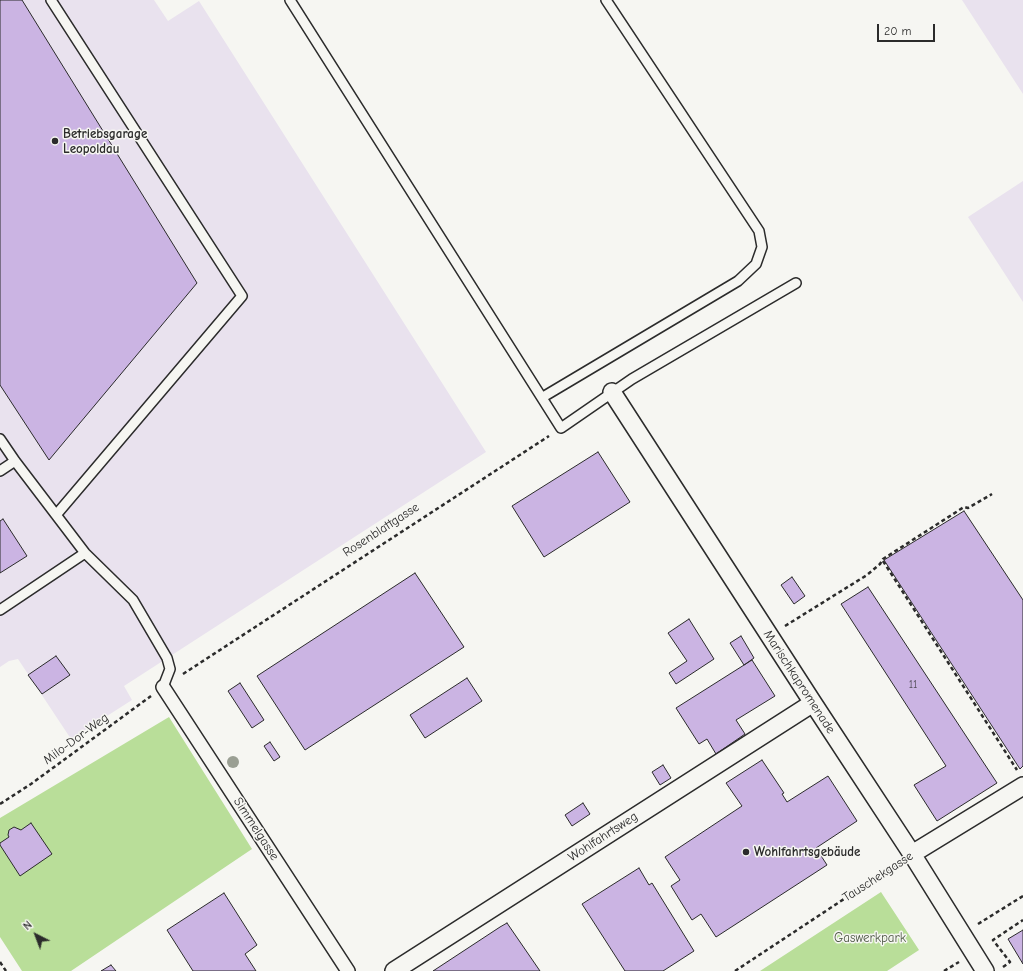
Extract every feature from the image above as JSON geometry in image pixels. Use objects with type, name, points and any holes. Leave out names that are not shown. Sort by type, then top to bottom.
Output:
[{"type":"street","name":"Marischkapromenade","points":[[612,392],[912,854],[962,934],[993,970]]},
{"type":"street","name":"Simmelgasse","points":[[163,687],[348,971]]},
{"type":"street","name":"Wohlfahrtsweg","points":[[394,971],[813,703]]},
{"type":"street","name":"Tauschekgasse","points":[[912,854],[1021,779]]},
{"type":"lane","points":[[51,0],[242,296],[56,515]]},
{"type":"lane","points":[[290,0],[562,428],[632,379],[796,283]]},
{"type":"lane","points":[[543,397],[738,281],[756,264],[762,247],[759,230],[606,0]]},
{"type":"lane","points":[[0,439],[85,554],[133,600],[167,658],[170,669],[163,687]]},
{"type":"lane","points":[[0,471],[15,461]]},
{"type":"lane","points":[[0,610],[85,554]]},
{"type":"path","name":"Rosenblattgasse","points":[[163,687],[562,428]]},
{"type":"path","points":[[769,635],[867,575],[883,561],[883,559],[964,507],[968,508],[992,494]]},
{"type":"path","points":[[883,561],[1021,779]]},
{"type":"path","name":"Milo-Dor-Weg","points":[[0,804],[31,784],[163,687]]},
{"type":"path","name":"Tauschekgasse","points":[[735,971],[912,854]]},
{"type":"path","points":[[962,934],[1023,896]]},
{"type":"path","points":[[993,970],[1010,962],[993,940],[1023,920]]},
{"type":"path","points":[[0,962],[6,971]]},
{"type":"shaded area","points":[[0,0],[154,0],[168,21],[199,1],[486,452],[124,686],[132,700],[71,739],[18,659],[9,661],[0,667]]},
{"type":"shaded area","points":[[962,0],[1023,0],[1023,94]]},
{"type":"shaded area","points":[[1023,181],[1023,302],[968,217]]},
{"type":"green space","points":[[169,717],[252,849],[71,971],[22,971],[0,937],[0,818]]},
{"type":"green space","name":"Gaswerkpark","points":[[881,892],[919,950],[887,971],[760,971]]},
{"type":"building","name":"Betriebsgarage Leopoldau","points":[[0,0],[22,0],[197,283],[49,460],[0,385]]},
{"type":"building","points":[[598,452],[630,502],[544,557],[512,506]]},
{"type":"building","points":[[964,511],[1023,600],[1023,766],[1020,769],[884,560]]},
{"type":"building","points":[[3,519],[27,556],[0,573],[0,521]]},
{"type":"building","points":[[415,573],[464,647],[305,750],[257,676]]},
{"type":"building","points":[[792,577],[805,596],[794,604],[781,585]]},
{"type":"building","points":[[868,587],[997,783],[937,821],[914,785],[946,766],[841,604]]},
{"type":"building","points":[[689,619],[714,659],[676,684],[669,673],[687,661],[668,633]]},
{"type":"building","points":[[741,636],[754,658],[744,665],[730,643]]},
{"type":"building","points":[[56,656],[70,675],[42,694],[28,675]]},
{"type":"building","points":[[752,660],[775,696],[736,720],[745,734],[716,754],[707,739],[699,744],[676,708]]},
{"type":"building","points":[[467,678],[482,701],[425,738],[410,715]]},
{"type":"building","points":[[240,683],[264,720],[252,728],[228,691]]},
{"type":"building","points":[[270,742],[280,757],[274,761],[264,746]]},
{"type":"building","name":"Wohlfahrtsgebäude","points":[[762,760],[784,793],[782,794],[787,802],[828,776],[857,821],[816,848],[827,865],[716,937],[701,914],[692,920],[671,886],[680,880],[665,857],[742,806],[726,783]]},
{"type":"building","points":[[663,765],[671,778],[660,785],[652,772]]},
{"type":"building","points":[[583,803],[590,814],[572,826],[565,815]]},
{"type":"building","points":[[31,823],[52,854],[20,876],[0,843],[9,837],[9,830],[14,827],[21,830]]},
{"type":"building","points":[[639,868],[649,885],[652,883],[694,951],[663,971],[625,971],[582,904]]},
{"type":"building","points":[[224,893],[257,945],[245,954],[256,971],[193,971],[167,930]]},
{"type":"building","points":[[507,923],[540,971],[433,971],[500,927]]},
{"type":"building","points":[[1023,930],[1023,964],[1008,939]]},
{"type":"building","points":[[111,965],[116,971],[101,971]]},
{"type":"place","name":"Betriebsgarage Leopoldau","points":[[55,141]]},
{"type":"place","name":"Wohlfahrtsgebäude","points":[[746,852]]}]
